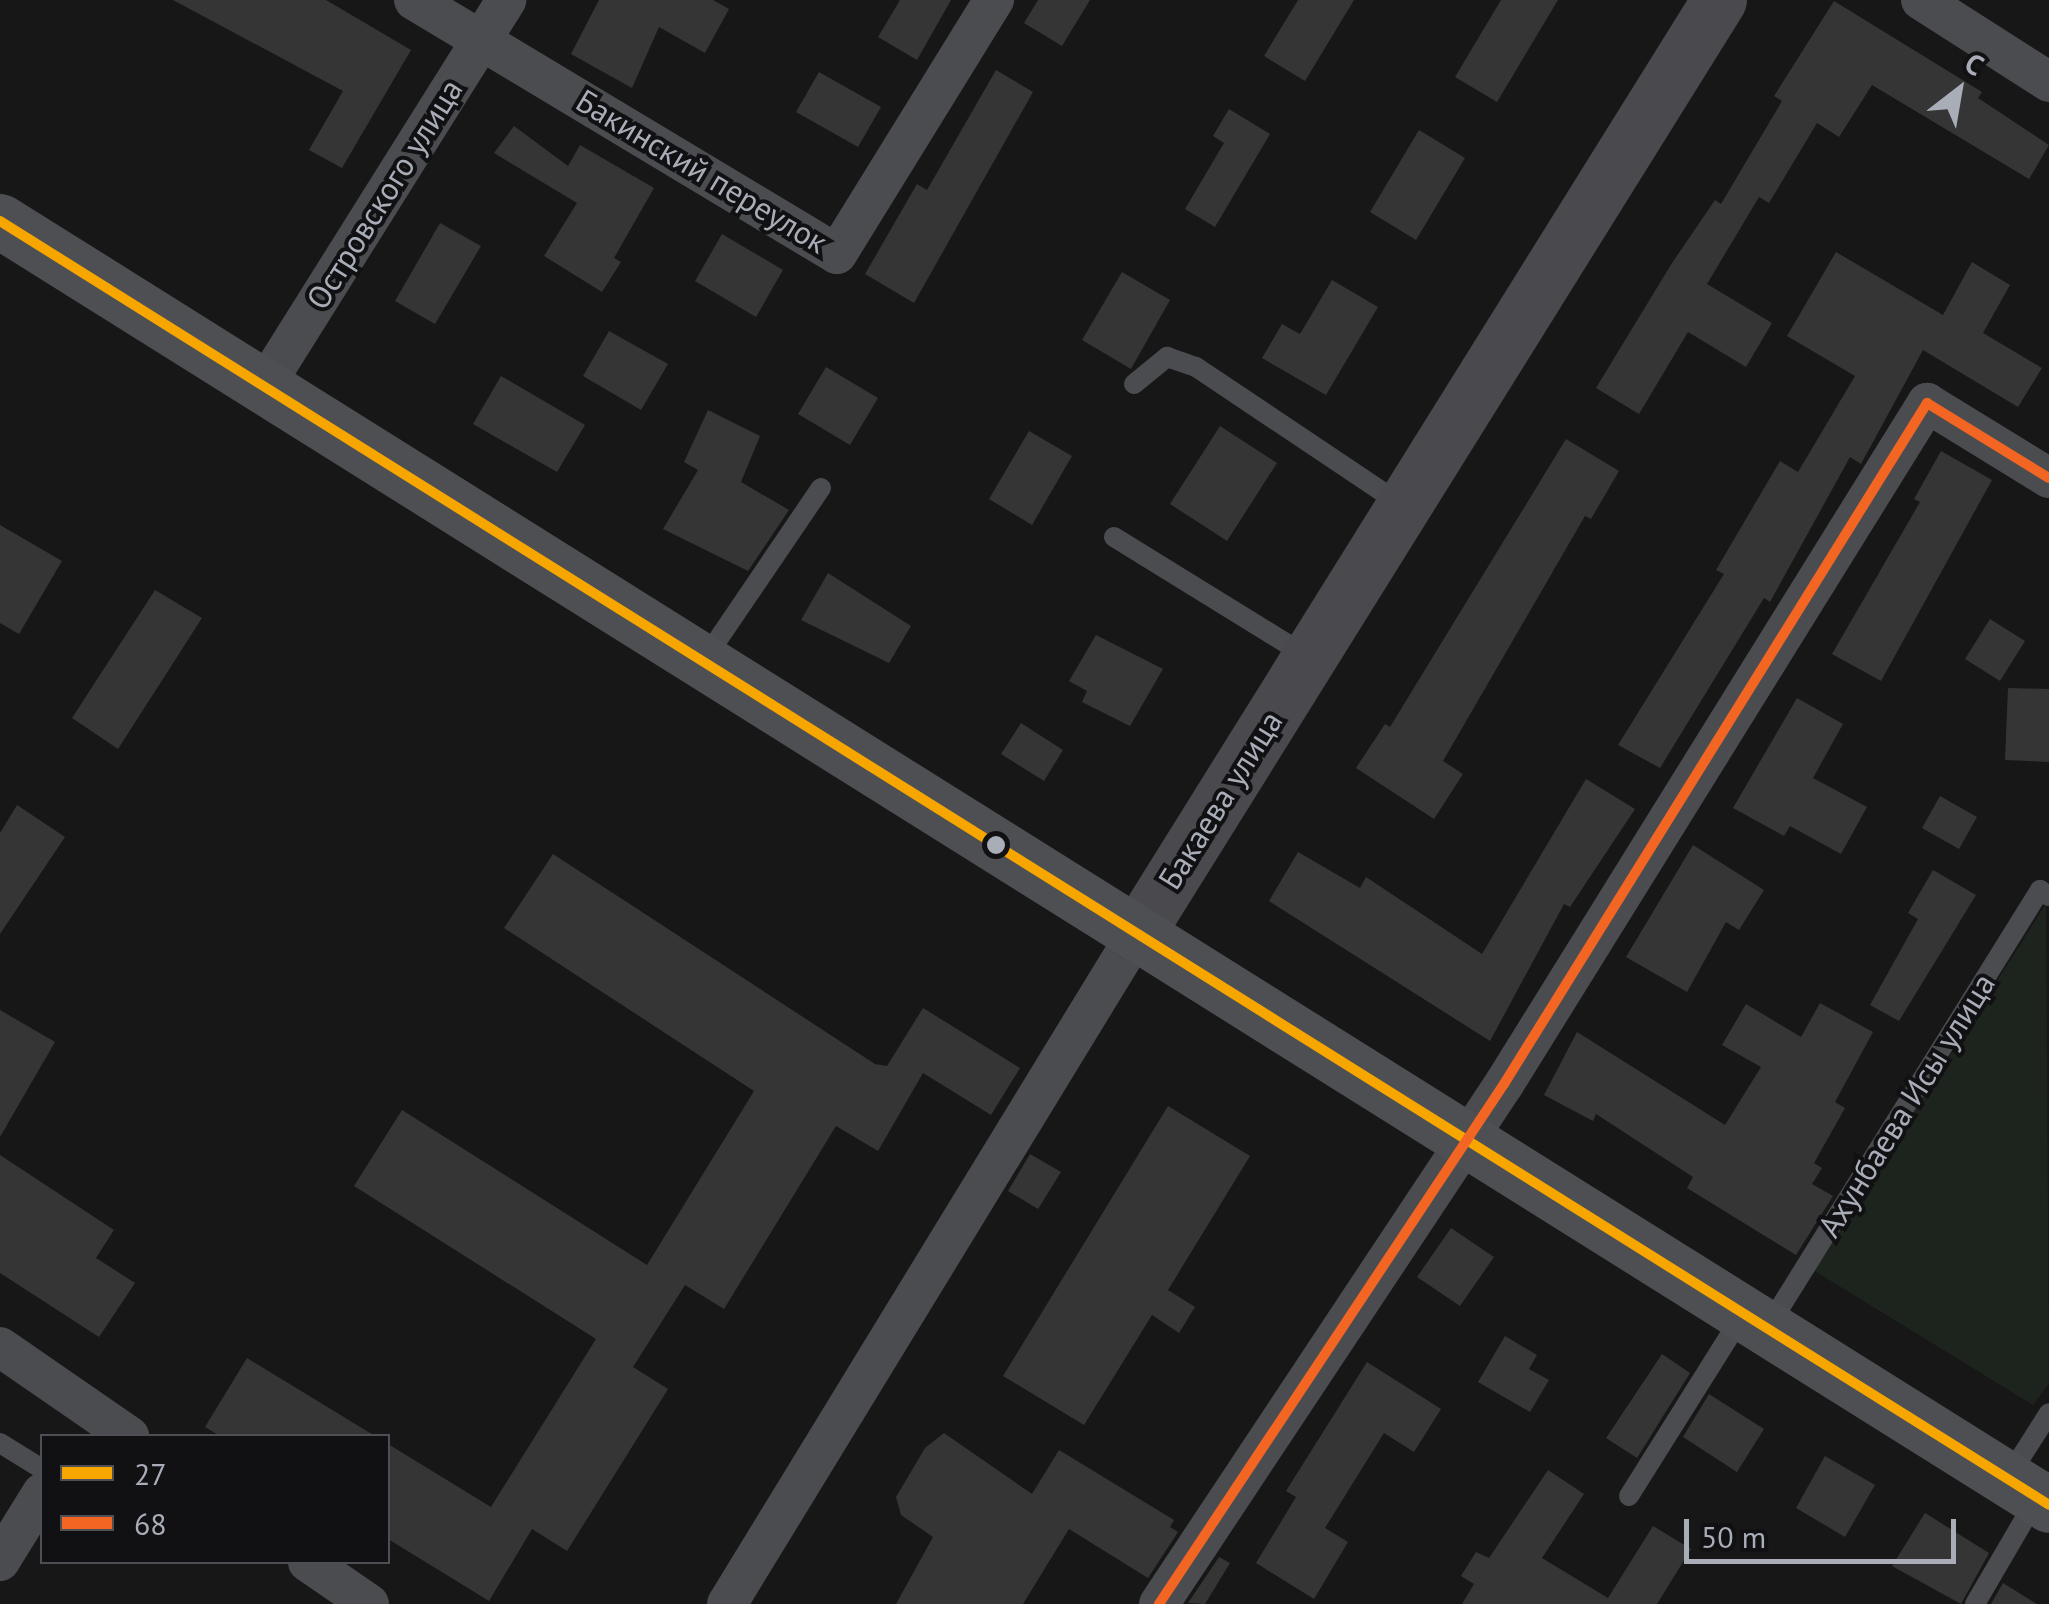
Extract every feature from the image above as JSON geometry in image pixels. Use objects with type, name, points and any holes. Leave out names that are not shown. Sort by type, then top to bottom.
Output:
[{"type":"main road","name":"Бакаева улица","points":[[1136,935],[1719,0]]},
{"type":"main road","points":[[0,221],[701,664],[2031,1494]]},
{"type":"street","name":"Бакинский переулок","points":[[414,0],[837,254],[994,0]]},
{"type":"street","name":"Островского улица","points":[[263,388],[506,0]]},
{"type":"street","points":[[1922,0],[2049,82]]},
{"type":"street","points":[[1158,1604],[1467,1142],[1927,403],[2049,478]]},
{"type":"street","name":"Бакаева улица","points":[[727,1604],[1136,935]]},
{"type":"street","points":[[0,1347],[85,1424],[122,1434]]},
{"type":"street","points":[[0,1561],[40,1496]]},
{"type":"street","points":[[311,1564],[369,1604]]},
{"type":"lane","points":[[1134,384],[1168,357],[1196,368],[1402,504]]},
{"type":"lane","points":[[701,664],[821,488]]},
{"type":"lane","points":[[1114,538],[1308,657]]},
{"type":"lane","name":"Ахунбаева Исы улица","points":[[1755,1321],[2040,890],[2049,896]]},
{"type":"lane","points":[[1629,1496],[1755,1321]]},
{"type":"lane","points":[[1976,1604],[2031,1494],[2049,1413]]},
{"type":"lane","points":[[0,1442],[40,1469]]},
{"type":"shaded area","points":[[2046,904],[2049,1383],[2033,1405],[1813,1270]]},
{"type":"building","points":[[173,0],[326,0],[411,50],[342,168],[309,150],[343,91]]},
{"type":"building","points":[[599,0],[713,0],[729,9],[705,53],[659,27],[632,88],[571,54]]},
{"type":"building","points":[[900,0],[951,0],[917,60],[878,37]]},
{"type":"building","points":[[1038,0],[1090,0],[1062,46],[1024,23]]},
{"type":"building","points":[[1298,0],[1354,0],[1305,81],[1264,56]]},
{"type":"building","points":[[1501,0],[1558,0],[1497,102],[1455,77]]},
{"type":"building","points":[[1834,1],[1982,92],[1978,98],[2049,145],[2029,179],[1872,85],[1839,137],[1817,123],[1769,203],[1759,197],[1707,284],[1772,323],[1746,367],[1688,332],[1639,414],[1596,388],[1672,263],[1715,200],[1721,204],[1782,101],[1774,96]]},
{"type":"building","points":[[996,70],[1033,92],[914,303],[865,274],[917,184],[927,190]]},
{"type":"building","points":[[819,72],[881,107],[858,147],[796,112]]},
{"type":"building","points":[[1229,109],[1270,134],[1215,227],[1185,209],[1224,143],[1213,136]]},
{"type":"building","points":[[514,126],[568,166],[580,145],[654,188],[614,258],[621,262],[602,292],[544,256],[577,203],[494,153]]},
{"type":"building","points":[[1419,130],[1465,158],[1416,240],[1370,212]]},
{"type":"building","points":[[440,223],[481,246],[435,324],[395,301]]},
{"type":"building","points":[[722,234],[783,270],[756,317],[695,281]]},
{"type":"building","points":[[1836,252],[1943,315],[1972,262],[2010,285],[1983,333],[2042,368],[2018,407],[1923,350],[1861,464],[1850,457],[1770,602],[1764,598],[1660,768],[1618,745],[1724,574],[1716,570],[1780,461],[1798,472],[1855,376],[1787,336]]},
{"type":"building","points":[[1122,272],[1170,300],[1131,369],[1082,340]]},
{"type":"building","points":[[1332,280],[1378,307],[1326,395],[1262,358],[1282,324],[1300,334]]},
{"type":"building","points":[[609,331],[668,364],[641,410],[583,376]]},
{"type":"building","points":[[826,367],[878,398],[850,445],[798,414]]},
{"type":"building","points":[[501,376],[585,425],[557,472],[473,424]]},
{"type":"building","points":[[708,410],[760,436],[741,482],[789,510],[748,571],[663,529],[698,470],[684,462]]},
{"type":"building","points":[[1220,426],[1277,463],[1227,541],[1170,504]]},
{"type":"building","points":[[1029,431],[1072,456],[1032,525],[989,499]]},
{"type":"building","points":[[1566,439],[1619,471],[1591,519],[1585,516],[1443,761],[1463,774],[1434,819],[1356,768],[1385,724],[1390,727]]},
{"type":"building","points":[[1941,451],[1992,480],[1881,681],[1832,654],[1920,502],[1914,499]]},
{"type":"building","points":[[0,525],[62,561],[19,634],[0,623]]},
{"type":"building","points":[[828,573],[911,626],[889,663],[801,620]]},
{"type":"building","points":[[155,590],[202,618],[118,749],[72,718]]},
{"type":"building","points":[[1990,619],[2025,641],[2000,681],[1965,659]]},
{"type":"building","points":[[1096,635],[1163,669],[1130,726],[1082,702],[1087,691],[1069,681]]},
{"type":"building","points":[[2008,688],[2049,689],[2049,762],[2005,760]]},
{"type":"building","points":[[1797,698],[1843,724],[1813,778],[1867,807],[1841,854],[1790,826],[1784,836],[1733,808]]},
{"type":"building","points":[[1021,723],[1063,750],[1044,781],[1001,754]]},
{"type":"building","points":[[1586,779],[1635,809],[1570,907],[1564,904],[1490,1041],[1269,901],[1298,852],[1360,888],[1366,877],[1482,954]]},
{"type":"building","points":[[1940,796],[1977,817],[1959,849],[1922,828]]},
{"type":"building","points":[[17,805],[65,837],[0,934],[0,833]]},
{"type":"building","points":[[1693,845],[1764,890],[1739,930],[1726,922],[1687,992],[1626,957]]},
{"type":"building","points":[[553,854],[875,1064],[887,1066],[923,1008],[1020,1068],[991,1115],[923,1073],[878,1151],[836,1126],[724,1309],[685,1285],[633,1367],[668,1389],[567,1551],[532,1529],[489,1601],[390,1540],[390,1445],[491,1507],[596,1339],[354,1186],[402,1110],[647,1265],[754,1091],[504,928]]},
{"type":"building","points":[[1933,870],[1976,895],[1899,1021],[1870,1005],[1918,919],[1908,913]]},
{"type":"building","points":[[1820,1003],[1873,1032],[1835,1102],[1845,1108],[1814,1163],[1822,1168],[1812,1184],[1833,1196],[1796,1255],[1687,1188],[1693,1177],[1596,1114],[1593,1121],[1544,1095],[1577,1032],[1725,1125],[1761,1067],[1722,1045],[1746,1004],[1801,1037]]},
{"type":"building","points":[[0,1010],[55,1042],[0,1137]]},
{"type":"building","points":[[1168,1106],[1250,1156],[1168,1290],[1195,1307],[1179,1333],[1152,1315],[1084,1425],[1003,1376]]},
{"type":"building","points":[[1030,1154],[1061,1172],[1038,1209],[1008,1191]]},
{"type":"building","points":[[0,1155],[114,1230],[96,1258],[135,1283],[99,1337],[0,1273]]},
{"type":"building","points":[[1451,1228],[1494,1257],[1460,1306],[1417,1277]]},
{"type":"building","points":[[1505,1336],[1537,1355],[1529,1369],[1549,1380],[1530,1412],[1478,1382]]},
{"type":"building","points":[[1662,1354],[1690,1373],[1637,1458],[1606,1438]]},
{"type":"building","points":[[247,1358],[372,1434],[217,1434],[205,1427]]},
{"type":"building","points":[[1367,1362],[1441,1409],[1414,1452],[1384,1433],[1325,1528],[1348,1542],[1314,1599],[1256,1563],[1296,1497],[1286,1491]]},
{"type":"building","points":[[1709,1394],[1764,1429],[1737,1472],[1683,1437]]},
{"type":"building","points":[[944,1433],[1032,1494],[1059,1450],[1174,1520],[1170,1527],[1178,1532],[1148,1578],[1069,1529],[1023,1604],[896,1604],[933,1537],[901,1515],[896,1497],[925,1448]]},
{"type":"building","points":[[1825,1456],[1875,1485],[1845,1537],[1796,1508]]},
{"type":"building","points":[[1548,1470],[1584,1494],[1542,1558],[1608,1598],[1653,1526],[1691,1549],[1657,1604],[1462,1604],[1474,1584],[1461,1576],[1476,1552],[1489,1558]]},
{"type":"building","points":[[1925,1513],[1989,1553],[1961,1604],[1892,1566]]},
{"type":"building","points":[[1219,1557],[1230,1563],[1205,1604],[1188,1603]]},
{"type":"building","points":[[2003,1583],[2037,1604],[1991,1604]]},
{"type":"transit line","name":"27","points":[[0,221],[2049,1505]]},
{"type":"transit line","name":"68","points":[[1159,1604],[1504,1084],[1927,403],[2049,478]]}]
